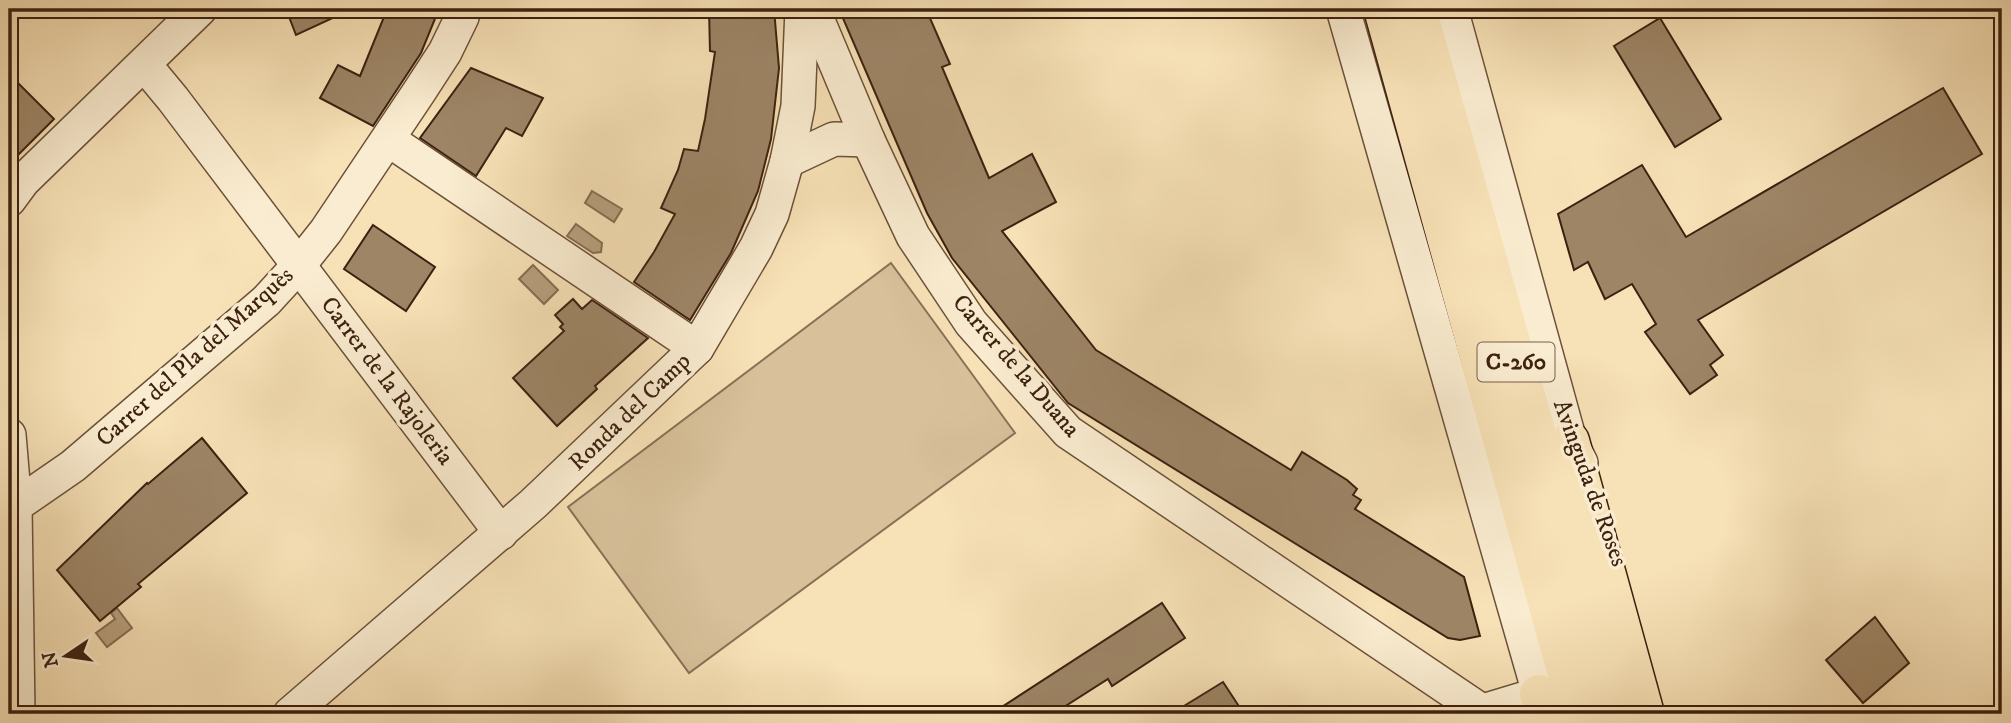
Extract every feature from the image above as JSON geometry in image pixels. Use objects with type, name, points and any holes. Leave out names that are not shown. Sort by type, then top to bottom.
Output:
[{"type":"highway","name":"C-260","points":[[1383,9],[1578,714]]},
{"type":"highway","name":"C-260","points":[[1417,9],[1616,714]]},
{"type":"highway","points":[[1570,441],[1645,714]]},
{"type":"street","points":[[9,200],[23,181],[200,9]]},
{"type":"street","name":"Carrer del Pla del Marquès","points":[[12,506],[83,457],[265,301],[299,265],[389,140],[444,52],[464,9]]},
{"type":"street","name":"Ronda del Camp","points":[[290,714],[500,533],[697,348],[756,248],[772,214],[787,161],[798,106],[802,9]]},
{"type":"street","name":"Carrer de la Duana","points":[[813,9],[868,140],[913,236],[971,323],[1068,432],[1484,713],[1545,707]]},
{"type":"street","points":[[1343,9],[1545,707]]},
{"type":"street","name":"Avinguda de Roses","points":[[1451,9],[1570,441],[1604,509],[1663,714]]},
{"type":"street","name":"Carrer de la Rajoleria","points":[[144,64],[500,533]]},
{"type":"street","points":[[787,161],[834,139],[868,140]]},
{"type":"street","points":[[389,140],[697,348]]},
{"type":"street","points":[[9,435],[18,714]]},
{"type":"shaded area","points":[[592,191],[622,209],[614,222],[585,203]]},
{"type":"shaded area","points":[[576,224],[602,243],[601,252],[593,253],[567,236]]},
{"type":"shaded area","points":[[891,263],[1015,433],[689,673],[568,507]]},
{"type":"shaded area","points":[[533,265],[558,290],[544,304],[519,279]]},
{"type":"shaded area","points":[[117,608],[132,628],[107,647],[96,633],[115,619],[111,613]]},
{"type":"building","points":[[286,9],[352,9],[296,35]]},
{"type":"building","points":[[398,9],[439,9],[421,53],[373,126],[320,98],[338,65],[360,76],[386,12],[396,14]]},
{"type":"building","points":[[709,9],[774,9],[779,68],[771,139],[758,191],[731,253],[690,320],[634,282],[675,214],[661,208],[684,149],[698,151],[715,52],[710,51]]},
{"type":"building","points":[[839,9],[926,9],[950,64],[942,67],[989,178],[1032,154],[1056,202],[1002,231],[1096,350],[1291,470],[1302,452],[1347,480],[1357,489],[1353,495],[1361,500],[1355,509],[1464,577],[1480,636],[1460,640],[1448,638],[1068,403],[952,258],[927,213]]},
{"type":"building","points":[[1660,18],[1721,119],[1675,147],[1614,46]]},
{"type":"building","points":[[471,68],[543,98],[522,136],[506,128],[476,176],[420,138]]},
{"type":"building","points":[[19,84],[54,119],[9,164],[9,96]]},
{"type":"building","points":[[1943,88],[1982,154],[1698,320],[1723,355],[1710,365],[1717,375],[1690,394],[1645,332],[1656,324],[1632,284],[1605,299],[1588,262],[1574,270],[1558,214],[1642,165],[1686,237]]},
{"type":"building","points":[[373,225],[435,267],[406,311],[344,269]]},
{"type":"building","points":[[573,299],[582,309],[592,300],[648,338],[595,386],[597,389],[557,426],[513,378],[564,331],[560,327],[563,324],[555,315]]},
{"type":"building","points":[[202,438],[247,493],[138,584],[141,587],[100,621],[57,570],[147,483]]},
{"type":"building","points":[[1162,603],[1185,638],[1112,686],[1108,679],[1053,714],[991,714]]},
{"type":"building","points":[[1875,617],[1909,663],[1863,703],[1826,660]]},
{"type":"building","points":[[1223,682],[1244,714],[1171,714]]}]
